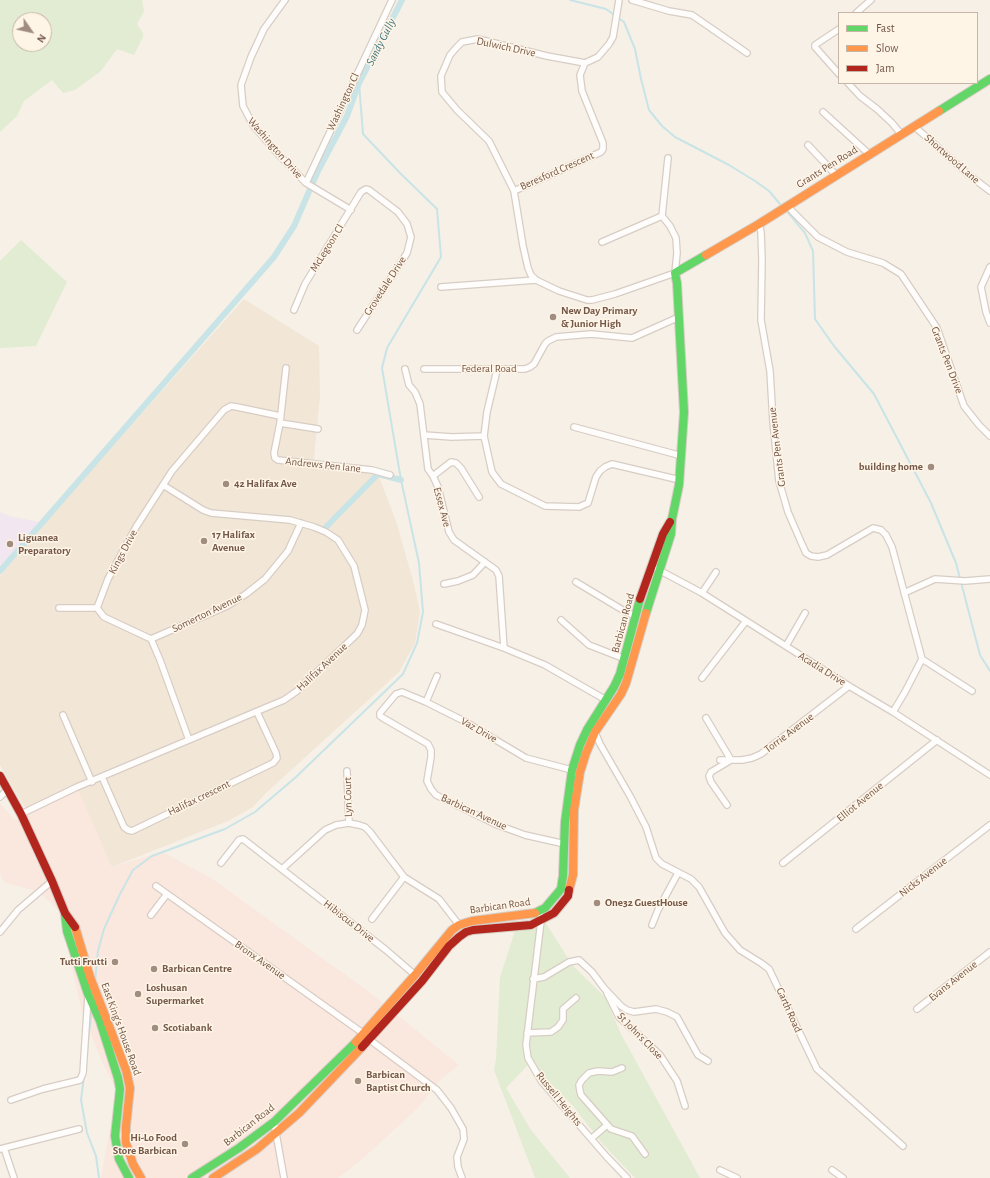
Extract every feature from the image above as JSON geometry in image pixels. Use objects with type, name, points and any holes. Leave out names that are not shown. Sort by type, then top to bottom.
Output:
[{"type":"main road","name":"Grants Pen Road","points":[[675,273],[759,224],[990,79]]},
{"type":"main road","name":"Barbican Road","points":[[213,1178],[257,1149],[304,1107],[367,1037],[422,981],[449,946],[462,934],[473,930],[486,928],[531,925],[548,917],[561,906],[568,896],[573,875],[576,794],[586,753],[596,732],[626,683],[663,534],[672,519],[680,480],[684,412],[675,273]]},
{"type":"main road","name":"Barbican Road","points":[[192,1178],[239,1148],[274,1122],[367,1037],[452,930],[459,925],[472,921],[525,916],[540,911],[553,900],[560,889],[563,876],[565,822],[572,770],[580,745],[587,730],[614,687],[625,659],[636,616],[655,568]]},
{"type":"main road","name":"East King's House Road","points":[[0,776],[8,789],[52,881],[65,914],[67,931],[89,995],[100,1021],[116,1070],[120,1088],[115,1128],[119,1159],[129,1178]]},
{"type":"main road","name":"East King's House Road","points":[[65,914],[74,926],[90,977],[129,1078],[130,1088],[126,1126],[126,1143],[133,1164],[141,1178]]},
{"type":"street","name":"Washington Drive","points":[[285,0],[264,30],[254,50],[243,80],[241,94],[243,106],[253,125],[306,183],[351,210]]},
{"type":"street","name":"Washington Cl","points":[[306,183],[392,0]]},
{"type":"street","points":[[585,63],[598,57],[613,37],[619,0]]},
{"type":"street","points":[[632,0],[669,11],[692,15],[747,53]]},
{"type":"street","points":[[857,12],[871,0]]},
{"type":"street","points":[[838,30],[815,45],[815,47],[838,73]]},
{"type":"street","name":"Dulwich Drive","points":[[536,280],[531,275],[528,268],[514,191],[489,141],[457,110],[442,92],[441,76],[450,55],[462,42],[478,39],[547,56],[585,63]]},
{"type":"street","name":"Beresford Crescent","points":[[514,191],[601,152],[603,149],[604,143],[582,91],[580,75],[585,63]]},
{"type":"street","points":[[849,84],[902,134]]},
{"type":"street","points":[[823,112],[869,154]]},
{"type":"street","name":"Shortwood Lane","points":[[914,126],[968,175],[990,191]]},
{"type":"street","points":[[808,145],[836,175]]},
{"type":"street","points":[[440,287],[536,280],[559,291],[587,300],[592,300],[615,294],[675,273],[677,253],[676,238],[670,226],[662,216],[668,158]]},
{"type":"street","name":"McLegoon Cl","points":[[294,310],[305,284],[361,192],[366,190]]},
{"type":"street","name":"Grovedale Drive","points":[[357,330],[407,253],[411,237],[407,224],[398,212],[372,192],[366,190]]},
{"type":"street","name":"Grants Pen Drive","points":[[788,205],[818,237],[847,252],[882,263],[901,274],[937,328],[964,406],[990,436]]},
{"type":"street","points":[[602,242],[662,216]]},
{"type":"street","name":"Grants Pen Avenue","points":[[759,224],[761,232],[762,260],[761,320],[770,371],[772,422],[779,481],[788,512],[806,553],[811,556],[818,557],[826,555],[873,528],[881,530],[886,535],[892,547],[922,659]]},
{"type":"street","points":[[990,267],[981,287],[986,312],[990,322]]},
{"type":"street","name":"Federal Road","points":[[424,369],[516,370],[530,367],[534,364],[548,341],[556,337],[591,334],[632,338],[679,317]]},
{"type":"street","name":"Andrews Pen lane","points":[[286,368],[280,420],[274,453],[275,458],[278,460],[372,470],[390,474]]},
{"type":"street","name":"Essex Ave","points":[[405,369],[409,385],[415,392],[420,404],[428,469],[438,488],[451,537],[496,570],[499,576],[504,648]]},
{"type":"street","points":[[497,370],[487,412],[484,436],[492,472],[501,484],[545,506],[579,507],[588,503],[596,477],[600,471],[612,464],[680,480]]},
{"type":"street","name":"Kings Drive","points":[[97,608],[108,578],[126,543],[163,485],[172,471],[224,410],[230,406],[318,429]]},
{"type":"street","points":[[574,427],[682,456]]},
{"type":"street","points":[[424,435],[452,437],[484,436]]},
{"type":"street","points":[[433,476],[451,462],[456,463],[461,468],[479,497]]},
{"type":"street","name":"Halifax Avenue","points":[[20,814],[102,777],[284,700],[297,691],[357,634],[362,625],[365,610],[354,566],[338,540],[326,532],[290,520],[211,513],[203,510],[163,485]]},
{"type":"street","name":"Somerton Avenue","points":[[151,639],[227,606],[246,594],[265,579],[288,551],[301,523]]},
{"type":"street","points":[[444,584],[458,581],[473,575],[485,562]]},
{"type":"street","name":"Acadia Drive","points":[[655,568],[702,593],[893,712],[990,775]]},
{"type":"street","points":[[702,593],[716,572]]},
{"type":"street","points":[[904,593],[935,580],[965,581],[990,579]]},
{"type":"street","points":[[576,582],[626,612],[636,616]]},
{"type":"street","points":[[59,608],[97,608],[104,618],[151,639],[189,740]]},
{"type":"street","points":[[786,646],[805,613]]},
{"type":"street","points":[[561,620],[588,645],[625,659]]},
{"type":"street","points":[[702,678],[746,621]]},
{"type":"street","points":[[436,624],[504,648],[545,665],[606,700]]},
{"type":"street","points":[[893,712],[922,659],[972,692]]},
{"type":"street","points":[[426,702],[437,676]]},
{"type":"street","name":"Torrie Avenue","points":[[720,760],[752,758],[761,754],[849,686]]},
{"type":"street","name":"Vaz Drive","points":[[389,702],[396,694],[402,692],[464,721],[526,758],[572,770]]},
{"type":"street","name":"Barbican Avenue","points":[[389,702],[381,711],[381,717],[428,744],[431,750],[427,781],[436,795],[495,824],[525,835],[565,844]]},
{"type":"street","name":"Halifax crescent","points":[[102,777],[124,827],[132,831],[273,763],[277,758],[276,753],[257,712]]},
{"type":"street","points":[[63,715],[92,782]]},
{"type":"street","points":[[706,718],[732,760],[711,772],[709,776],[710,782],[727,806]]},
{"type":"street","name":"Garth Road","points":[[596,732],[600,744],[646,827],[656,858],[662,864],[691,879],[699,887],[725,933],[740,950],[769,969],[817,1069],[904,1146]]},
{"type":"street","name":"Elliot Avenue","points":[[783,863],[937,740]]},
{"type":"street","name":"Lyn Court","points":[[347,771],[349,823]]},
{"type":"street","points":[[0,797],[8,789]]},
{"type":"street","points":[[282,869],[325,830],[336,825],[349,823],[359,825],[365,827],[404,877],[439,899],[459,925]]},
{"type":"street","name":"Nicks Avenue","points":[[856,929],[990,825]]},
{"type":"street","name":"Hibiscus Drive","points":[[221,863],[238,840],[243,839],[386,950],[415,975]]},
{"type":"street","points":[[652,925],[658,910],[678,873]]},
{"type":"street","points":[[372,920],[404,877]]},
{"type":"street","points":[[0,932],[18,910],[52,881]]},
{"type":"street","name":"Bronx Avenue","points":[[156,886],[367,1037],[438,1090],[451,1108],[463,1129],[464,1139],[457,1157],[462,1178]]},
{"type":"street","points":[[151,914],[167,894]]},
{"type":"street","name":"Russell Heights","points":[[540,911],[541,921],[526,1045],[528,1058],[542,1082],[627,1178]]},
{"type":"street","name":"Evans Avenue","points":[[917,1009],[990,952]]},
{"type":"street","points":[[533,979],[544,977],[569,962],[579,960],[592,972],[604,988],[621,1006],[627,1010],[634,1012],[656,1009],[677,1017],[698,1055],[708,1061]]},
{"type":"street","name":"St John's Close","points":[[604,988],[619,1018],[660,1055],[677,1081],[685,1106]]},
{"type":"street","points":[[11,1100],[44,1089],[80,1080],[83,1073],[89,995]]},
{"type":"street","points":[[527,1033],[552,1032],[563,1020],[563,1009],[576,998]]},
{"type":"street","points":[[622,1068],[612,1072],[598,1071],[590,1073],[582,1080],[580,1084],[581,1095],[606,1125],[614,1131],[632,1136],[645,1154]]},
{"type":"street","points":[[274,1122],[284,1178]]},
{"type":"street","points":[[592,1138],[606,1125]]},
{"type":"street","points":[[14,1178],[2,1149],[79,1129]]},
{"type":"street","points":[[720,1170],[737,1178]]},
{"type":"street","points":[[832,1170],[843,1178]]},
{"type":"shaded area","points":[[244,299],[319,346],[320,396],[313,468],[378,474],[397,524],[420,612],[415,643],[399,672],[267,792],[253,807],[228,821],[112,867],[30,816],[0,765],[0,576],[93,468]]},
{"type":"shaded area","name":"Liguanea Preparatory","points":[[0,512],[9,516],[39,522],[0,566]]},
{"type":"shaded area","points":[[77,787],[112,867],[162,852],[211,878],[369,992],[459,1065],[441,1079],[419,1107],[360,1161],[338,1178],[101,1178],[117,1092],[104,1066],[82,1012],[59,911],[39,892],[4,882],[0,872],[0,803],[14,820],[30,814]]},
{"type":"green space","points":[[0,0],[142,0],[144,11],[137,24],[143,33],[143,37],[134,55],[117,49],[101,71],[75,90],[63,93],[52,80],[24,101],[17,116],[0,132]]},
{"type":"green space","points":[[21,240],[67,282],[36,346],[0,348],[0,261]]},
{"type":"green space","points":[[545,922],[573,966],[605,997],[621,1034],[700,1178],[635,1178],[602,1143],[573,1106],[530,1063],[506,1088],[531,1130],[570,1178],[535,1178],[494,1070],[496,1059],[500,977],[515,931]]},
{"type":"waterway","name":"Sandy Gully","points":[[0,571],[274,257],[294,226],[318,171],[347,116],[359,83],[402,0]]},
{"type":"waterway","points":[[570,0],[606,9],[624,22],[635,49],[649,110],[662,126],[675,137],[729,165],[755,181],[769,191],[780,204]]},
{"type":"waterway","points":[[95,982],[98,951],[104,929],[133,870],[152,856],[225,829],[255,812],[296,777],[403,674],[417,643],[423,612],[419,563],[401,480],[382,368],[387,348],[441,257],[437,209],[363,134],[359,83]]},
{"type":"waterway","points":[[786,210],[805,233],[813,251],[815,319],[834,346],[874,394],[931,503],[956,563],[980,655],[990,671]]},
{"type":"waterway","points":[[326,527],[378,474],[401,480]]},
{"type":"waterway","points":[[87,1048],[92,1010]]},
{"type":"waterway","points":[[84,1076],[81,1100],[87,1133],[96,1156],[99,1178]]},
{"type":"traffic: fast","points":[[939,111],[990,79]]},
{"type":"traffic: fast","points":[[646,613],[671,534],[672,519],[679,485],[684,412],[677,283],[675,273],[706,255]]},
{"type":"traffic: fast","points":[[535,913],[545,908],[561,889],[563,876],[565,822],[572,770],[580,745],[587,730],[614,687],[620,674],[640,599]]},
{"type":"traffic: fast","points":[[65,914],[67,931],[88,994],[100,1021],[118,1078],[120,1089],[115,1136],[119,1159],[129,1178]]},
{"type":"traffic: fast","points":[[192,1178],[239,1148],[274,1122],[356,1042]]},
{"type":"traffic: slow","points":[[706,255],[759,224],[939,111]]},
{"type":"traffic: slow","points":[[569,890],[573,875],[574,810],[580,772],[595,732],[621,694],[626,683],[646,613]]},
{"type":"traffic: slow","points":[[356,1042],[452,930],[459,925],[472,921],[535,913]]},
{"type":"traffic: slow","points":[[75,927],[90,977],[126,1070],[130,1088],[126,1126],[126,1143],[133,1164],[141,1178]]},
{"type":"traffic: slow","points":[[213,1178],[257,1149],[299,1113],[362,1047]]},
{"type":"traffic: jam","points":[[640,599],[663,534],[670,522]]},
{"type":"traffic: jam","points":[[0,776],[21,814],[65,913],[75,927]]},
{"type":"traffic: jam","points":[[362,1047],[422,981],[449,946],[459,937],[466,932],[473,930],[531,925],[554,913],[568,896],[569,890]]},
{"type":"place","name":"New Day Primary & Junior High","points":[[553,317]]},
{"type":"place","name":"building home","points":[[931,467]]},
{"type":"place","name":"42 Halifax Ave","points":[[226,484]]},
{"type":"place","name":"17 Halifax Avenue","points":[[204,541]]},
{"type":"place","name":"Liguanea Preparatory","points":[[10,544]]},
{"type":"place","name":"One32 GuestHouse","points":[[597,903]]},
{"type":"place","name":"Tutti Frutti","points":[[115,962]]},
{"type":"place","name":"Barbican Centre","points":[[154,969]]},
{"type":"place","name":"Loshusan Supermarket","points":[[138,994]]},
{"type":"place","name":"Scotiabank","points":[[155,1028]]},
{"type":"place","name":"Barbican Baptist Church","points":[[358,1081]]},
{"type":"place","name":"Hi-Lo Food Store Barbican","points":[[185,1144]]}]
